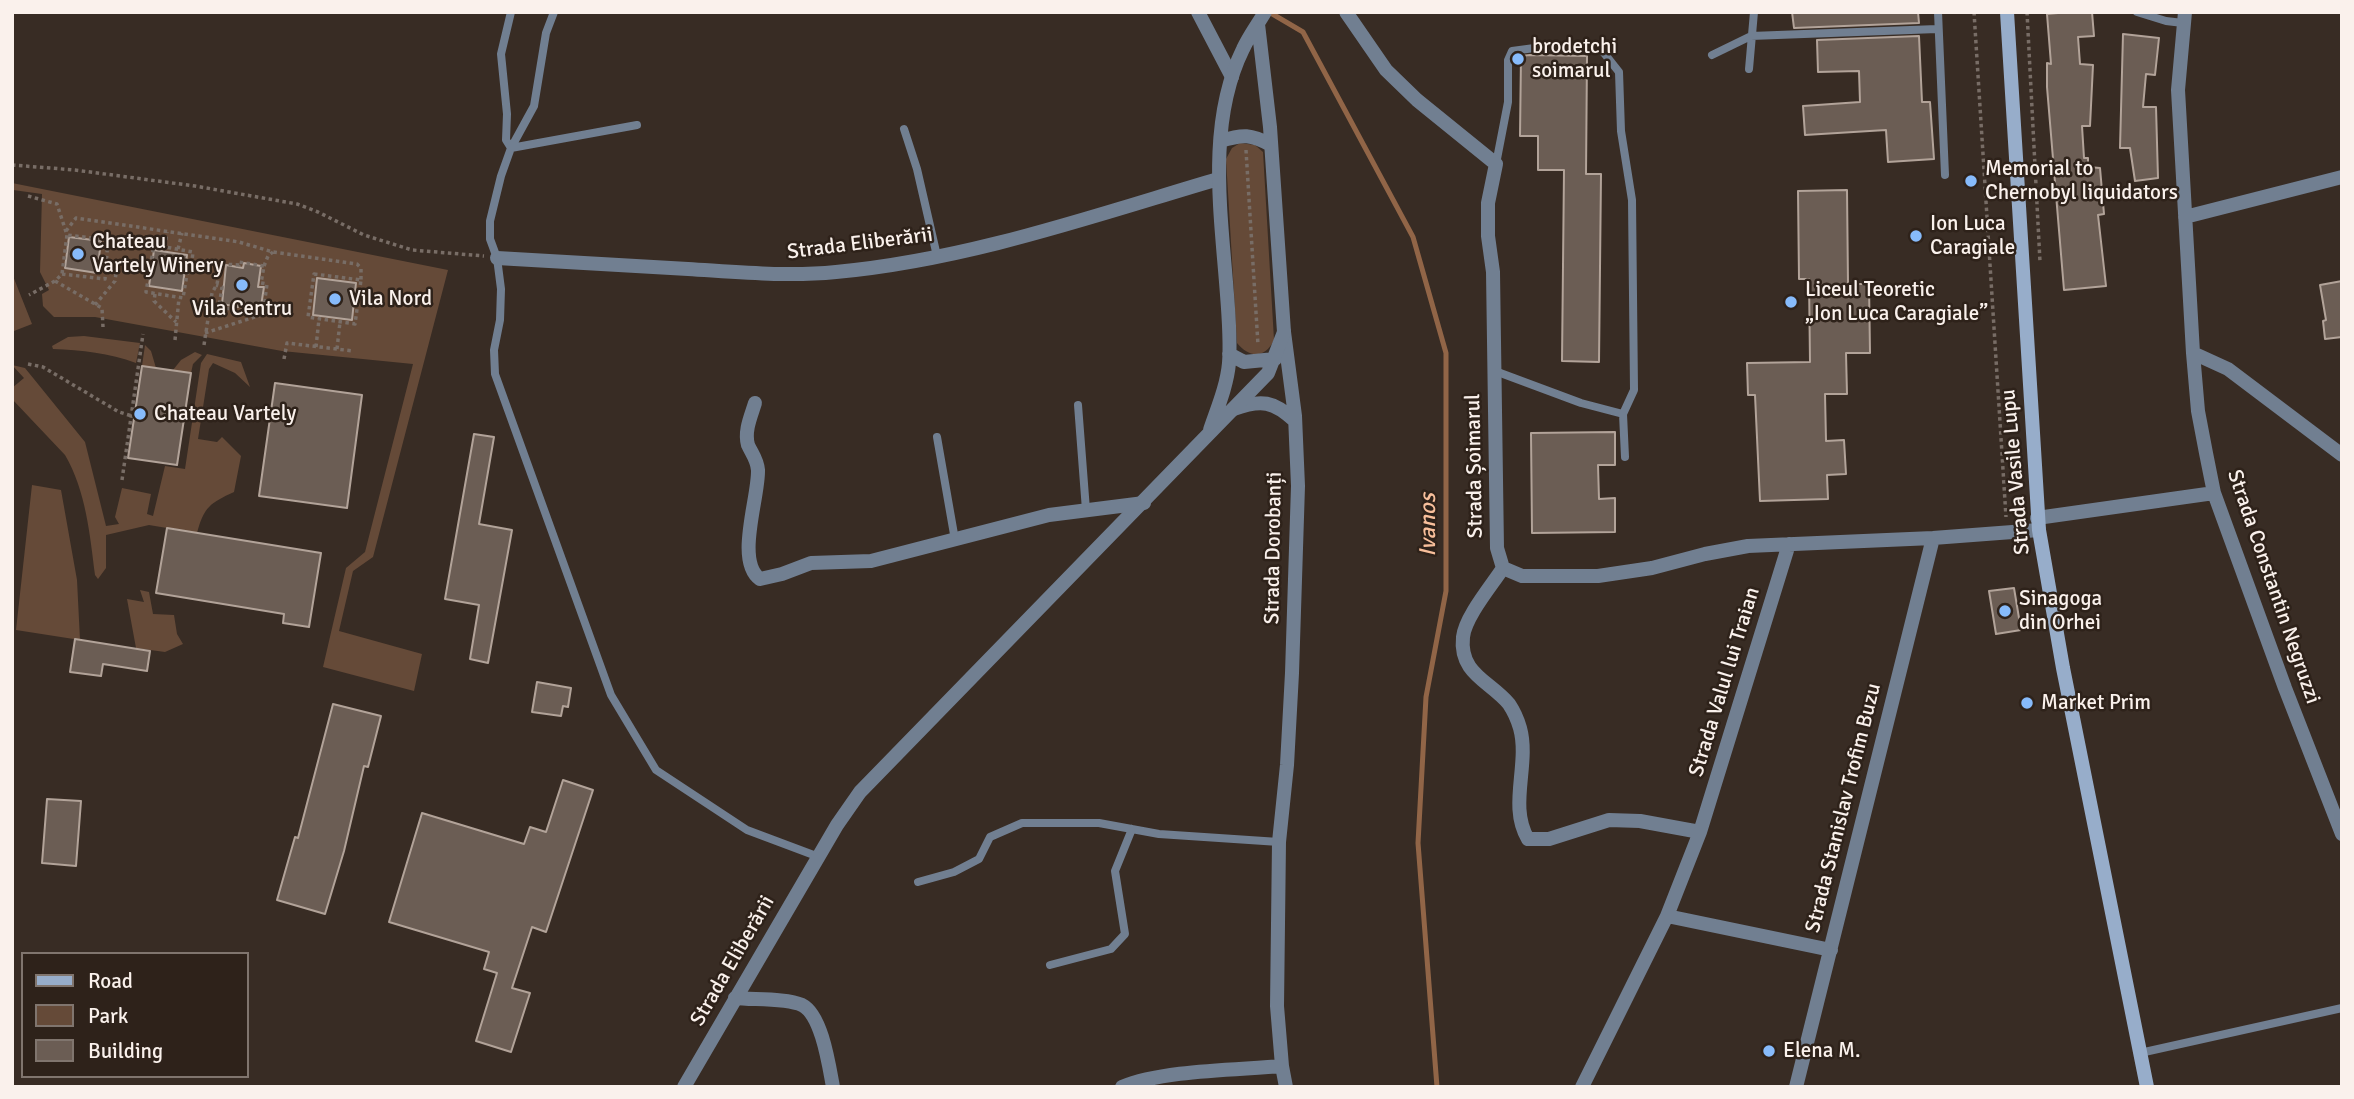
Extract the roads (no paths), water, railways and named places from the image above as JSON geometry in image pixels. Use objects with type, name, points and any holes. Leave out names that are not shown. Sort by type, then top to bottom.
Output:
[{"type":"main road","name":"Strada Vasile Lupu","points":[[2007,12],[2038,524],[2063,668],[2147,1087]]},
{"type":"street","points":[[1198,12],[1232,77]]},
{"type":"street","points":[[1346,12],[1385,70],[1417,100],[1496,164]]},
{"type":"street","name":"Strada Eliberării","points":[[1208,435],[1229,363],[1218,179],[1220,141],[1232,77],[1243,49],[1261,18]]},
{"type":"street","name":"Strada Dorobanți","points":[[1261,18],[1284,331],[1295,421],[1297,486],[1296,591],[1287,765],[1279,842],[1278,1006],[1286,1087]]},
{"type":"street","name":"Strada Constantin Negruzzi","points":[[2184,18],[2178,90],[2198,411],[2214,493],[2342,834]]},
{"type":"street","points":[[1220,141],[1237,136],[1254,136],[1271,145]]},
{"type":"street","name":"Strada Șoimarul","points":[[1496,164],[1488,203],[1488,236],[1493,272],[1497,548],[1503,568]]},
{"type":"street","points":[[2185,217],[2342,177]]},
{"type":"street","name":"Strada Eliberării","points":[[497,258],[779,275],[836,272],[937,257],[1081,220],[1218,179]]},
{"type":"street","name":"Strada Eliberării","points":[[684,1087],[860,792],[1268,373],[1284,331]]},
{"type":"street","points":[[2193,353],[2228,369],[2290,413],[2342,455]]},
{"type":"street","points":[[1228,354],[1244,362],[1275,359]]},
{"type":"street","points":[[755,403],[747,432],[748,445],[757,460],[758,473],[749,537],[750,564],[754,575],[760,579],[811,563],[871,561],[1049,515],[1144,503]]},
{"type":"street","points":[[1234,409],[1250,403],[1265,403],[1282,409],[1295,421]]},
{"type":"street","points":[[1700,832],[1640,821],[1609,820],[1549,839],[1528,839],[1521,827],[1521,729],[1509,705],[1483,683],[1470,668],[1463,652],[1463,635],[1467,624],[1503,568],[1522,576],[1598,576],[1652,568],[1748,546],[2007,533],[2038,524],[2214,493]]},
{"type":"street","name":"Strada Stanislav Trofim Buzu","points":[[1796,1087],[1933,538]]},
{"type":"street","name":"Strada Valul lui Traian","points":[[1582,1087],[1667,916],[1700,832],[1789,544]]},
{"type":"street","points":[[1667,916],[1831,950]]},
{"type":"street","points":[[735,999],[794,1003],[812,1012],[819,1028],[833,1087]]},
{"type":"street","points":[[1122,1087],[1133,1082],[1184,1074],[1282,1066]]},
{"type":"lane","points":[[511,12],[501,54],[507,114],[506,140],[511,148]]},
{"type":"lane","points":[[554,12],[546,33],[534,106],[511,148],[500,176],[490,221],[490,239],[497,258],[501,289],[500,320],[494,350],[495,374],[611,695],[656,770],[747,830],[819,857]]},
{"type":"lane","points":[[1749,69],[1754,12]]},
{"type":"lane","points":[[1938,12],[1945,175]]},
{"type":"lane","points":[[2137,12],[2166,21],[2184,18]]},
{"type":"lane","points":[[1712,55],[1751,36],[1937,29]]},
{"type":"lane","points":[[1496,164],[1508,102],[1508,60],[1512,51],[1542,47],[1600,48],[1609,56],[1619,72],[1621,131],[1632,200],[1634,390],[1623,414],[1625,457]]},
{"type":"lane","points":[[511,148],[637,125]]},
{"type":"lane","points":[[904,129],[917,169],[937,257]]},
{"type":"lane","points":[[1495,372],[1581,403],[1623,414]]},
{"type":"lane","points":[[1078,405],[1086,510]]},
{"type":"lane","points":[[937,437],[955,540]]},
{"type":"lane","points":[[918,882],[954,872],[979,859],[990,837],[1023,823],[1099,823],[1159,834],[1279,842]]},
{"type":"lane","points":[[1050,965],[1111,949],[1125,934],[1115,871],[1132,829]]},
{"type":"lane","points":[[2140,1053],[2342,1008]]},
{"type":"waterway","name":"Ivanos","points":[[1269,12],[1303,32],[1413,237],[1446,353],[1446,591],[1426,697],[1418,843],[1437,1087]]},
{"type":"place","name":"brodetchi soimarul","points":[[1518,59]]},
{"type":"place","name":"Memorial to Chernobyl liquidators","points":[[1971,181]]},
{"type":"place","name":"Ion Luca Caragiale","points":[[1916,236]]},
{"type":"place","name":"Chateau Vartely Winery","points":[[78,254]]},
{"type":"place","name":"Vila Centru","points":[[242,285]]},
{"type":"place","name":"Vila Nord","points":[[335,299]]},
{"type":"place","name":"Liceul Teoretic „Ion Luca Caragiale”","points":[[1791,302]]},
{"type":"place","name":"Chateau Vartely","points":[[140,414]]},
{"type":"place","name":"Sinagoga din Orhei","points":[[2005,611]]},
{"type":"place","name":"Market Prim","points":[[2027,703]]},
{"type":"place","name":"Elena M.","points":[[1769,1051]]}]
